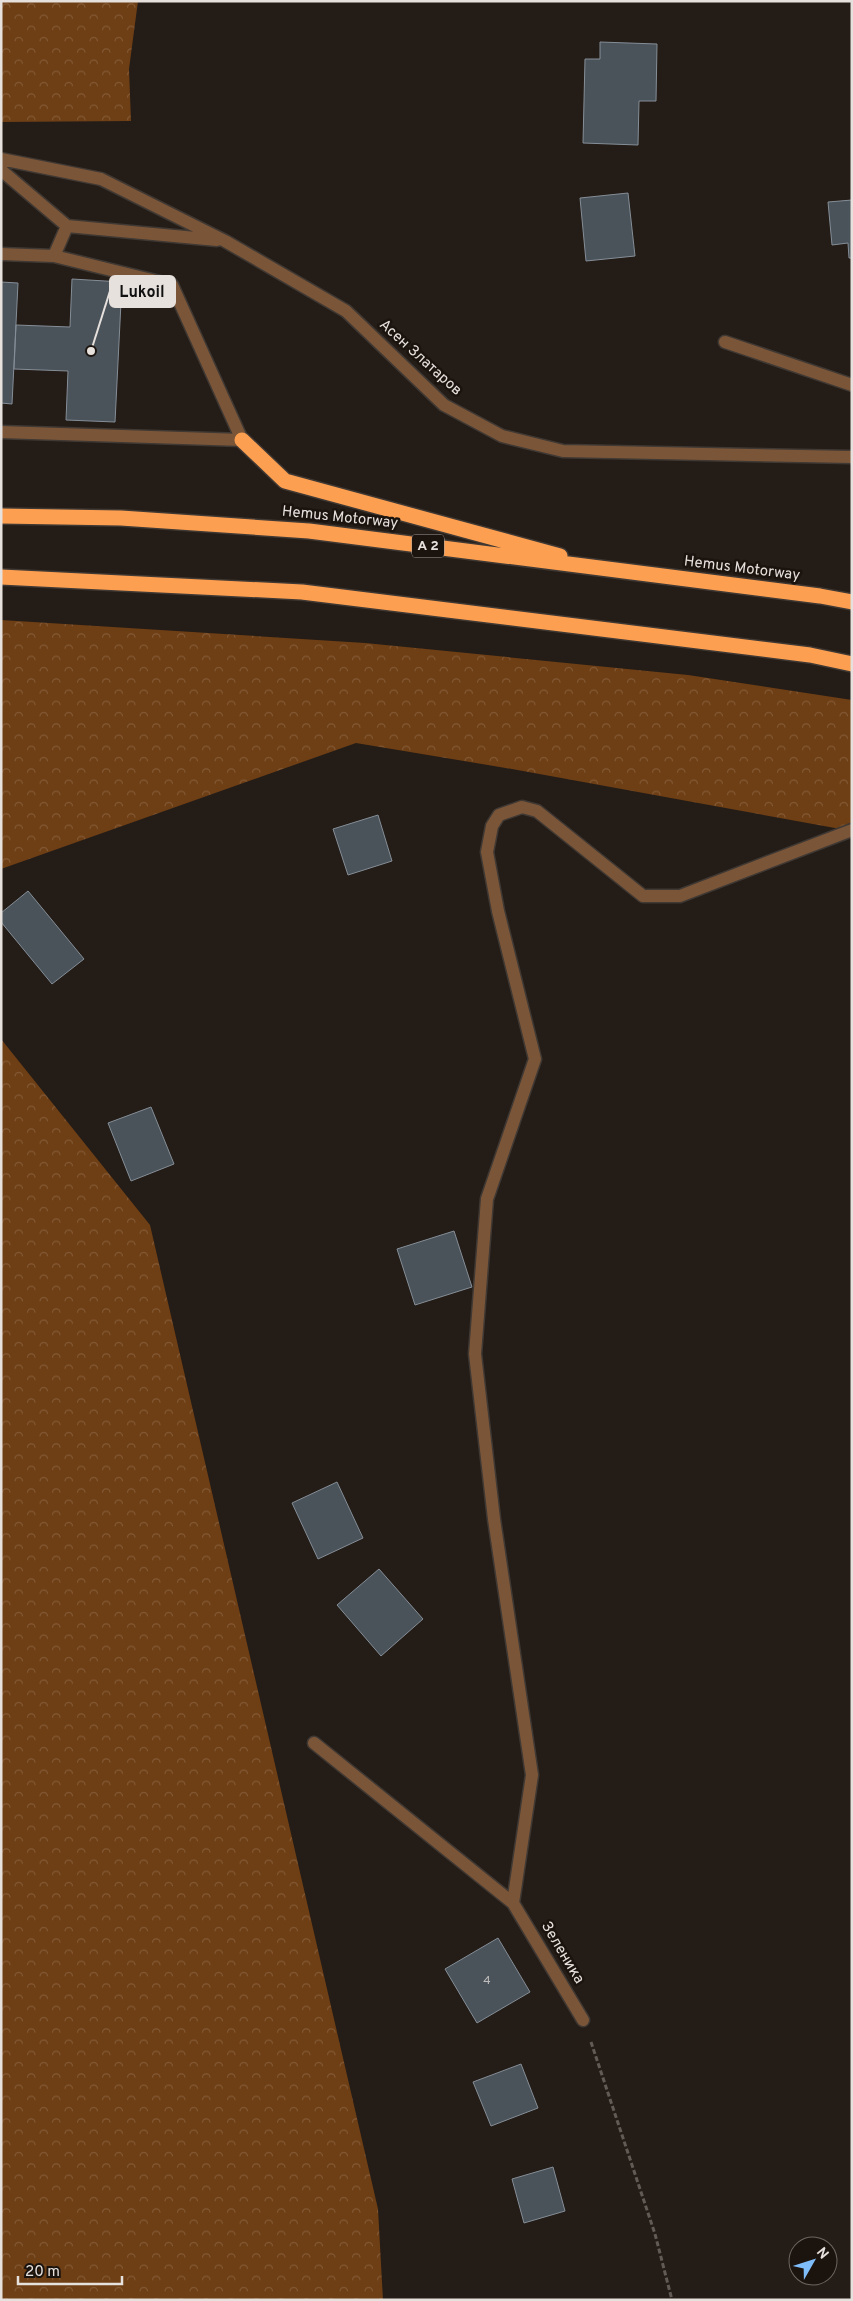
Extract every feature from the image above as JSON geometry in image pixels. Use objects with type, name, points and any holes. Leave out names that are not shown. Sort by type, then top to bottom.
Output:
[{"type":"highway","points":[[242,440],[285,481],[614,571]]},
{"type":"highway","name":"Hemus Motorway","points":[[1,516],[121,518],[309,531],[820,596],[852,602]]},
{"type":"highway","points":[[1,576],[302,592],[810,655],[852,664]]},
{"type":"street","name":"Асен Златаров","points":[[1,159],[101,179],[224,241],[346,311],[444,405],[502,436],[563,451],[852,457]]},
{"type":"street","points":[[1,170],[67,226],[224,241]]},
{"type":"street","points":[[54,256],[67,226]]},
{"type":"street","points":[[1,254],[54,256],[172,285],[242,440],[1,432]]},
{"type":"street","points":[[725,342],[852,385]]},
{"type":"street","points":[[513,1903],[532,1775],[494,1519],[474,1354],[487,1198],[535,1059],[498,911],[488,852],[492,826],[499,815],[522,807],[537,811],[643,896],[680,896],[852,830]]},
{"type":"street","name":"Зеленика","points":[[314,1743],[513,1903],[584,2020]]},
{"type":"path","points":[[584,2020],[655,2234],[672,2300]]},
{"type":"green space","points":[[1,1],[138,1],[129,69],[131,121],[1,122]]},
{"type":"green space","points":[[1,620],[365,643],[688,675],[852,700],[852,828],[846,830],[512,769],[356,743],[1,869]]},
{"type":"green space","points":[[1,1039],[150,1225],[378,2209],[383,2300],[1,2300]]},
{"type":"building","points":[[600,42],[657,44],[656,101],[639,101],[638,145],[583,143],[585,59],[600,59]]},
{"type":"building","points":[[628,193],[635,256],[586,261],[580,198]]},
{"type":"building","points":[[852,200],[852,258],[849,258],[848,243],[832,245],[828,202]]},
{"type":"building","points":[[72,279],[122,282],[115,422],[66,420],[68,371],[14,369],[16,325],[70,327]]},
{"type":"building","points":[[1,282],[18,283],[12,404],[1,403]]},
{"type":"building","points":[[378,815],[392,861],[348,875],[333,829]]},
{"type":"building","points":[[28,891],[84,959],[52,984],[1,922],[1,913]]},
{"type":"building","points":[[151,1107],[174,1164],[131,1181],[108,1123]]},
{"type":"building","points":[[454,1231],[472,1287],[415,1305],[397,1249]]},
{"type":"building","points":[[337,1482],[363,1538],[318,1559],[292,1503]]},
{"type":"building","points":[[379,1569],[423,1619],[381,1656],[337,1605]]},
{"type":"building","points":[[498,1938],[530,1992],[477,2023],[445,1969]]},
{"type":"building","points":[[521,2064],[538,2108],[491,2126],[473,2082]]},
{"type":"building","points":[[553,2167],[565,2211],[524,2223],[512,2179]]},
{"type":"place","name":"Lukoil","points":[[91,351]]}]
